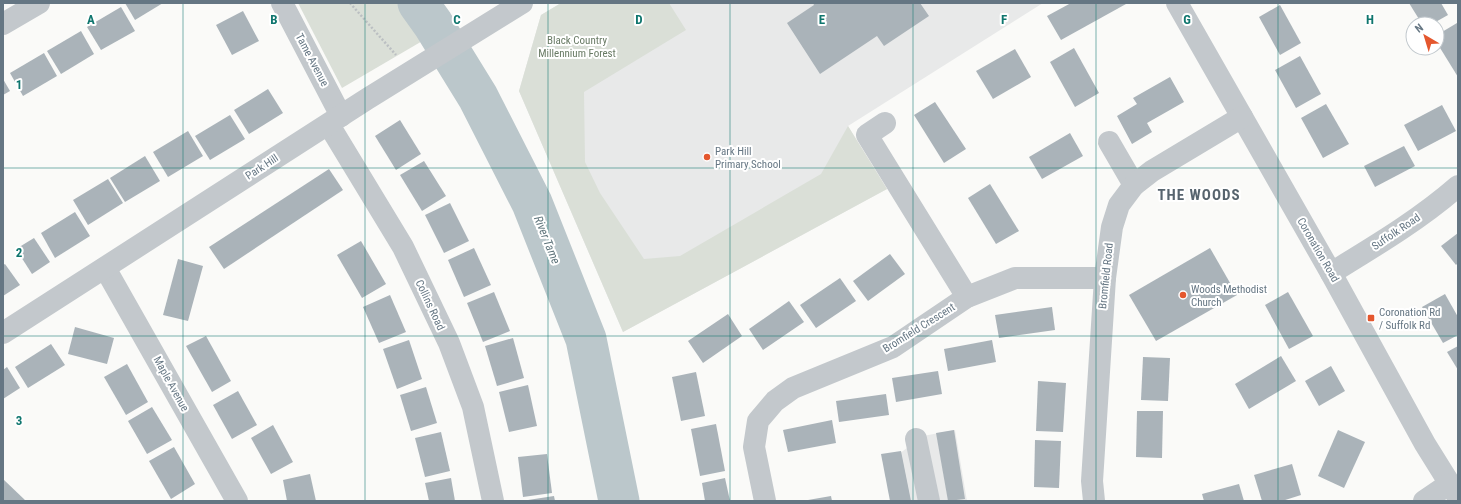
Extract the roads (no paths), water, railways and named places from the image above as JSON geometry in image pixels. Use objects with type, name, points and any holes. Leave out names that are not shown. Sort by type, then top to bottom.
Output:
[{"type":"street","points":[[3,24],[39,3]]},
{"type":"street","name":"Tame Avenue","points":[[282,3],[335,120]]},
{"type":"street","name":"Park Hill","points":[[3,333],[335,120],[522,3]]},
{"type":"street","name":"Coronation Road","points":[[1177,3],[1331,273],[1422,437],[1454,490]]},
{"type":"street","name":"Bromfield Road","points":[[1094,501],[1092,481],[1105,278],[1112,227],[1119,205],[1134,184],[1152,171],[1242,117]]},
{"type":"street","name":"Collins Road","points":[[335,120],[403,247],[449,343],[473,407],[493,501]]},
{"type":"street","points":[[885,124],[867,135],[967,297]]},
{"type":"street","points":[[1108,142],[1134,184]]},
{"type":"street","name":"Suffolk Road","points":[[1331,273],[1394,235],[1441,201],[1458,186]]},
{"type":"street","name":"Maple Avenue","points":[[106,268],[237,501]]},
{"type":"street","name":"Bromfield Crescent","points":[[765,501],[754,447],[758,421],[775,401],[793,388],[893,347],[967,297],[1015,278],[1105,278]]},
{"type":"street","points":[[916,439],[929,501]]},
{"type":"street","points":[[1424,501],[1454,490]]},
{"type":"waterway","name":"River Tame","points":[[418,3],[433,24],[478,97],[532,203],[586,339],[619,501]]},
{"type":"place","name":"Park Hill Primary School","points":[[707,157]]},
{"type":"place","name":"Woods Methodist Church","points":[[1183,295]]},
{"type":"place","name":"Coronation Rd / Suffolk Rd","points":[[1371,318]]},
{"type":"district","name":"THE WOODS","points":[[1199,195]]},
{"type":"park label","name":"Black Country Millennium Forest","points":[[577,46]]}]
